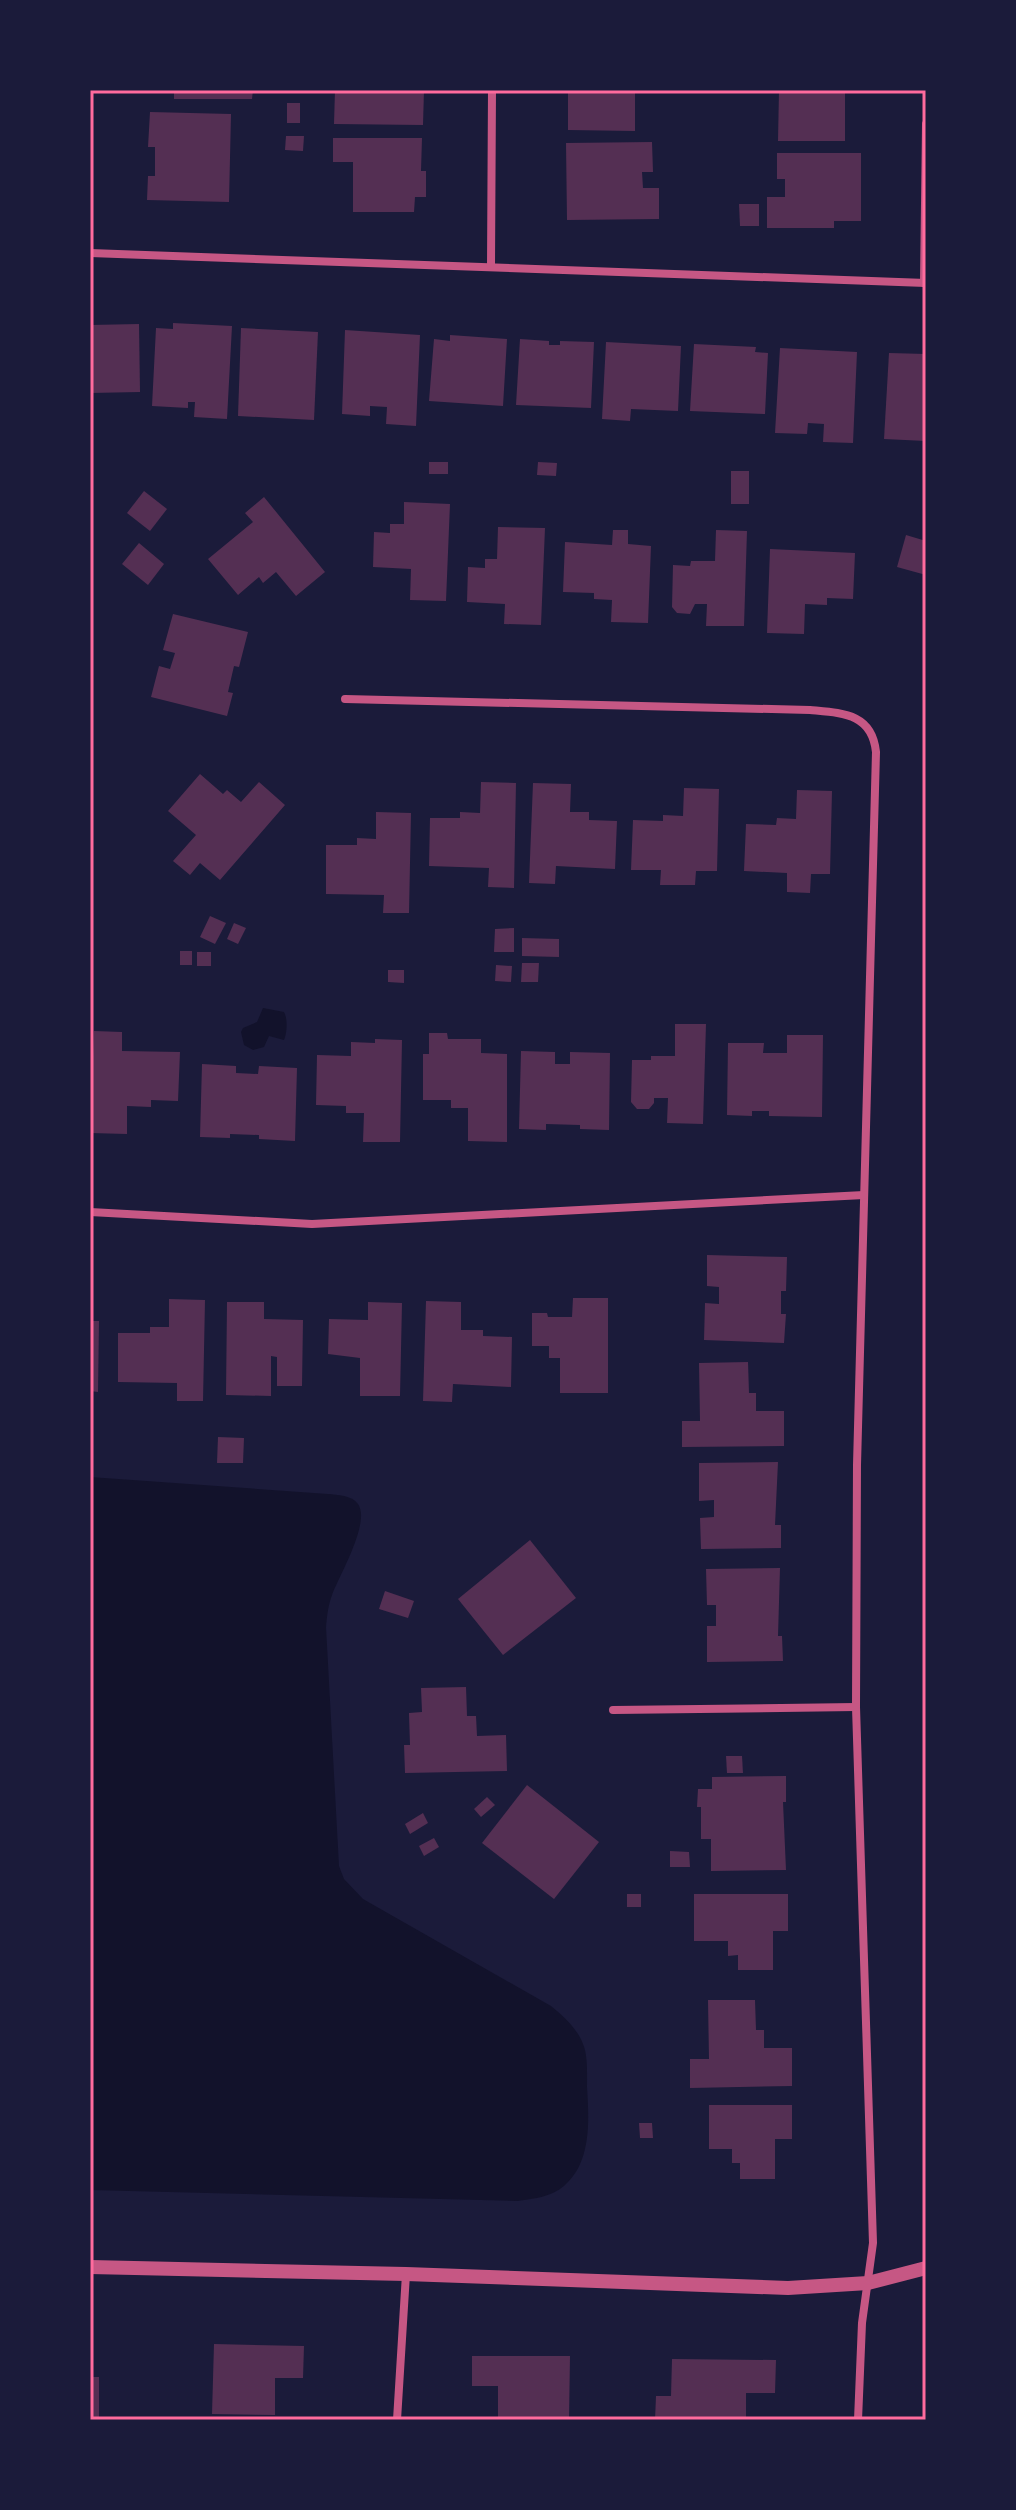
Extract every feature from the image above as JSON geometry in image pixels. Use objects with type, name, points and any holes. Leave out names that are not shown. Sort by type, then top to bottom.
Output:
[{"type":"street","points":[[491,266],[492,90]]},
{"type":"street","points":[[90,253],[925,283],[926,124]]},
{"type":"street","points":[[345,699],[810,710],[842,715],[868,726],[875,739],[857,1465],[856,1707],[873,2243],[862,2323],[858,2420]]},
{"type":"street","points":[[90,1212],[256,1223],[325,1224],[864,1195]]},
{"type":"street","points":[[613,1710],[856,1707]]},
{"type":"street","points":[[90,2267],[406,2274],[788,2288],[868,2283],[926,2268]]},
{"type":"street","points":[[397,2420],[406,2274]]},
{"type":"shaded area","points":[[263,1008],[284,1012],[287,1022],[285,1037],[284,1040],[269,1036],[264,1047],[253,1050],[244,1045],[241,1032],[257,1022]]},
{"type":"shaded area","points":[[90,1477],[336,1495],[348,1497],[358,1504],[361,1512],[357,1536],[332,1595],[326,1627],[339,1866],[344,1879],[363,1899],[551,2006],[577,2033],[586,2059],[587,2140],[580,2165],[559,2190],[542,2197],[517,2201],[90,2190]]},
{"type":"building","points":[[174,90],[253,90],[252,99],[174,99]]},
{"type":"building","points":[[335,90],[424,90],[423,125],[334,124]]},
{"type":"building","points":[[568,90],[635,90],[635,131],[568,130]]},
{"type":"building","points":[[779,90],[845,90],[845,141],[778,141]]},
{"type":"building","points":[[287,103],[300,103],[300,123],[287,123]]},
{"type":"building","points":[[150,112],[231,114],[229,202],[147,200],[148,176],[155,176],[155,147],[148,147]]},
{"type":"building","points":[[286,136],[304,136],[303,151],[285,150]]},
{"type":"building","points":[[333,138],[422,138],[421,171],[426,171],[426,197],[415,197],[414,212],[353,212],[353,162],[333,162]]},
{"type":"building","points":[[652,142],[653,172],[642,172],[643,188],[659,188],[659,219],[567,220],[566,143]]},
{"type":"building","points":[[777,153],[861,153],[861,221],[834,221],[834,228],[767,228],[767,197],[785,197],[785,179],[777,179]]},
{"type":"building","points":[[739,204],[759,204],[759,226],[740,226]]},
{"type":"building","points":[[173,323],[232,326],[227,419],[194,417],[195,402],[188,402],[188,408],[152,406],[156,328],[173,329]]},
{"type":"building","points":[[139,324],[140,392],[90,393],[90,325]]},
{"type":"building","points":[[241,328],[318,332],[314,420],[238,416]]},
{"type":"building","points":[[345,330],[420,335],[416,426],[386,424],[387,407],[370,406],[370,416],[342,414]]},
{"type":"building","points":[[450,335],[507,339],[503,406],[429,401],[434,339],[450,341]]},
{"type":"building","points":[[520,339],[549,341],[549,345],[560,345],[560,341],[594,342],[591,408],[516,405]]},
{"type":"building","points":[[606,342],[681,346],[678,411],[631,409],[630,421],[602,419]]},
{"type":"building","points":[[694,344],[756,347],[755,352],[768,353],[765,414],[690,411]]},
{"type":"building","points":[[780,348],[857,352],[853,443],[823,442],[824,424],[808,423],[807,434],[775,433]]},
{"type":"building","points":[[889,353],[926,354],[926,441],[884,439]]},
{"type":"building","points":[[429,462],[448,462],[448,474],[429,474]]},
{"type":"building","points":[[538,462],[557,463],[556,476],[537,475]]},
{"type":"building","points":[[731,471],[749,471],[749,504],[731,504]]},
{"type":"building","points":[[144,491],[167,509],[150,531],[127,513]]},
{"type":"building","points":[[264,497],[325,572],[296,596],[276,572],[263,583],[259,577],[238,595],[208,559],[253,522],[245,513]]},
{"type":"building","points":[[404,502],[450,504],[446,601],[410,600],[411,569],[373,567],[374,532],[390,533],[390,524],[404,524]]},
{"type":"building","points":[[498,527],[545,528],[541,625],[504,624],[505,604],[467,602],[468,567],[485,568],[485,559],[497,559]]},
{"type":"building","points":[[613,530],[628,530],[628,544],[651,546],[648,623],[611,622],[612,600],[594,599],[594,593],[563,592],[565,542],[612,545]]},
{"type":"building","points":[[716,530],[747,531],[744,626],[706,626],[707,604],[695,604],[690,614],[677,613],[672,607],[673,565],[690,566],[691,561],[715,561]]},
{"type":"building","points":[[906,535],[926,541],[926,575],[897,567]]},
{"type":"building","points":[[139,543],[164,564],[148,585],[122,564]]},
{"type":"building","points":[[770,549],[855,553],[853,599],[827,598],[827,605],[805,604],[804,634],[767,633]]},
{"type":"building","points":[[173,614],[248,632],[239,667],[234,666],[228,692],[233,693],[227,716],[151,697],[159,666],[170,669],[175,653],[163,650]]},
{"type":"building","points":[[200,774],[223,794],[227,790],[241,802],[259,782],[285,805],[220,880],[200,863],[190,875],[173,861],[196,835],[168,811]]},
{"type":"building","points":[[481,782],[516,783],[514,888],[488,887],[489,868],[429,866],[430,818],[460,818],[460,812],[480,813]]},
{"type":"building","points":[[533,783],[571,784],[570,812],[589,812],[589,820],[617,821],[615,869],[556,866],[555,884],[529,883]]},
{"type":"building","points":[[684,788],[719,789],[717,871],[696,871],[695,885],[660,885],[661,870],[631,870],[633,820],[663,821],[663,815],[683,816]]},
{"type":"building","points":[[797,790],[832,791],[830,874],[811,874],[810,893],[787,892],[787,873],[744,871],[746,824],[776,825],[777,818],[796,819]]},
{"type":"building","points":[[376,812],[411,813],[409,913],[383,913],[384,895],[326,894],[326,845],[357,845],[357,838],[376,839]]},
{"type":"building","points":[[210,916],[226,923],[215,944],[200,937]]},
{"type":"building","points":[[234,923],[246,928],[238,944],[227,939]]},
{"type":"building","points":[[514,928],[514,952],[494,952],[495,929]]},
{"type":"building","points":[[522,938],[559,939],[559,957],[522,956]]},
{"type":"building","points":[[180,951],[192,951],[192,965],[180,965]]},
{"type":"building","points":[[197,952],[211,952],[211,966],[197,966]]},
{"type":"building","points":[[522,963],[539,963],[538,982],[521,982]]},
{"type":"building","points":[[496,965],[512,966],[511,982],[495,981]]},
{"type":"building","points":[[388,970],[404,970],[404,983],[388,982]]},
{"type":"building","points":[[675,1024],[706,1024],[703,1124],[667,1123],[668,1098],[654,1098],[649,1109],[637,1109],[631,1102],[632,1060],[675,1056]]},
{"type":"building","points":[[94,1031],[122,1032],[122,1051],[180,1052],[178,1101],[151,1100],[151,1107],[127,1106],[127,1134],[90,1133]]},
{"type":"building","points":[[429,1033],[447,1033],[448,1039],[481,1039],[481,1053],[507,1054],[507,1142],[468,1141],[468,1108],[451,1108],[451,1100],[423,1100],[423,1054],[429,1054]]},
{"type":"building","points":[[787,1035],[823,1035],[822,1117],[769,1116],[769,1111],[752,1111],[752,1116],[727,1115],[728,1043],[764,1043],[763,1053],[787,1053]]},
{"type":"building","points":[[375,1039],[402,1040],[400,1142],[363,1142],[364,1113],[346,1113],[346,1106],[316,1105],[317,1055],[351,1056],[351,1042],[375,1043]]},
{"type":"building","points":[[521,1051],[555,1052],[555,1064],[570,1064],[570,1052],[610,1053],[609,1130],[546,1124],[546,1130],[519,1129]]},
{"type":"building","points":[[202,1064],[236,1066],[236,1073],[258,1074],[259,1066],[297,1068],[295,1141],[259,1139],[259,1135],[200,1137]]},
{"type":"building","points":[[707,1255],[787,1257],[786,1291],[781,1291],[781,1314],[786,1314],[784,1343],[704,1340],[705,1303],[719,1304],[719,1287],[707,1286]]},
{"type":"building","points":[[573,1298],[608,1298],[608,1393],[560,1393],[560,1358],[549,1358],[549,1346],[532,1346],[532,1313],[572,1317]]},
{"type":"building","points":[[169,1299],[205,1300],[203,1401],[177,1401],[177,1383],[118,1382],[118,1333],[150,1333],[150,1327],[169,1327]]},
{"type":"building","points":[[426,1301],[461,1302],[461,1330],[483,1330],[483,1336],[512,1337],[511,1387],[453,1384],[452,1402],[423,1401]]},
{"type":"building","points":[[227,1302],[264,1302],[264,1319],[303,1320],[302,1386],[277,1386],[277,1357],[271,1356],[271,1396],[226,1395]]},
{"type":"building","points":[[368,1302],[402,1303],[400,1396],[360,1396],[360,1358],[328,1354],[329,1319],[368,1320]]},
{"type":"building","points":[[90,1321],[99,1321],[98,1392],[90,1391]]},
{"type":"building","points":[[748,1362],[749,1393],[756,1393],[756,1411],[784,1411],[784,1446],[682,1447],[682,1421],[700,1421],[699,1363]]},
{"type":"building","points":[[218,1437],[244,1438],[243,1463],[217,1463]]},
{"type":"building","points":[[778,1462],[775,1525],[781,1525],[781,1548],[701,1549],[700,1518],[714,1517],[714,1500],[699,1501],[699,1463]]},
{"type":"building","points":[[530,1540],[576,1598],[503,1655],[458,1599]]},
{"type":"building","points":[[780,1568],[778,1636],[782,1636],[783,1661],[707,1662],[707,1626],[716,1626],[716,1605],[707,1605],[706,1569]]},
{"type":"building","points":[[385,1591],[414,1601],[408,1618],[379,1609]]},
{"type":"building","points":[[466,1687],[467,1716],[476,1716],[477,1736],[506,1735],[507,1771],[405,1773],[404,1745],[410,1745],[409,1713],[422,1712],[421,1688]]},
{"type":"building","points":[[726,1756],[742,1756],[743,1773],[727,1773]]},
{"type":"building","points":[[786,1776],[786,1802],[783,1802],[786,1870],[711,1871],[711,1839],[701,1839],[698,1789],[712,1789],[712,1777]]},
{"type":"building","points":[[527,1785],[599,1842],[554,1899],[482,1843]]},
{"type":"building","points":[[487,1797],[495,1805],[481,1817],[474,1809]]},
{"type":"building","points":[[423,1813],[428,1823],[410,1834],[405,1824]]},
{"type":"building","points":[[434,1838],[439,1847],[424,1856],[419,1846]]},
{"type":"building","points":[[670,1851],[689,1852],[690,1867],[670,1867]]},
{"type":"building","points":[[627,1894],[641,1894],[641,1907],[627,1907]]},
{"type":"building","points":[[694,1894],[788,1894],[788,1931],[773,1931],[773,1970],[738,1970],[738,1955],[728,1956],[728,1941],[694,1941]]},
{"type":"building","points":[[708,2000],[755,2000],[756,2030],[764,2030],[764,2048],[792,2048],[792,2086],[690,2088],[690,2059],[709,2059]]},
{"type":"building","points":[[709,2105],[792,2105],[792,2139],[775,2139],[775,2179],[740,2179],[740,2163],[732,2163],[732,2149],[709,2149]]},
{"type":"building","points":[[639,2123],[652,2123],[653,2138],[640,2138]]},
{"type":"building","points":[[214,2344],[304,2346],[303,2378],[275,2378],[275,2415],[212,2414]]},
{"type":"building","points":[[472,2356],[570,2356],[569,2420],[498,2420],[498,2386],[472,2386]]},
{"type":"building","points":[[672,2359],[776,2360],[775,2393],[746,2393],[746,2420],[655,2420],[656,2396],[671,2396]]},
{"type":"building","points":[[90,2377],[99,2377],[99,2420],[90,2420]]}]
